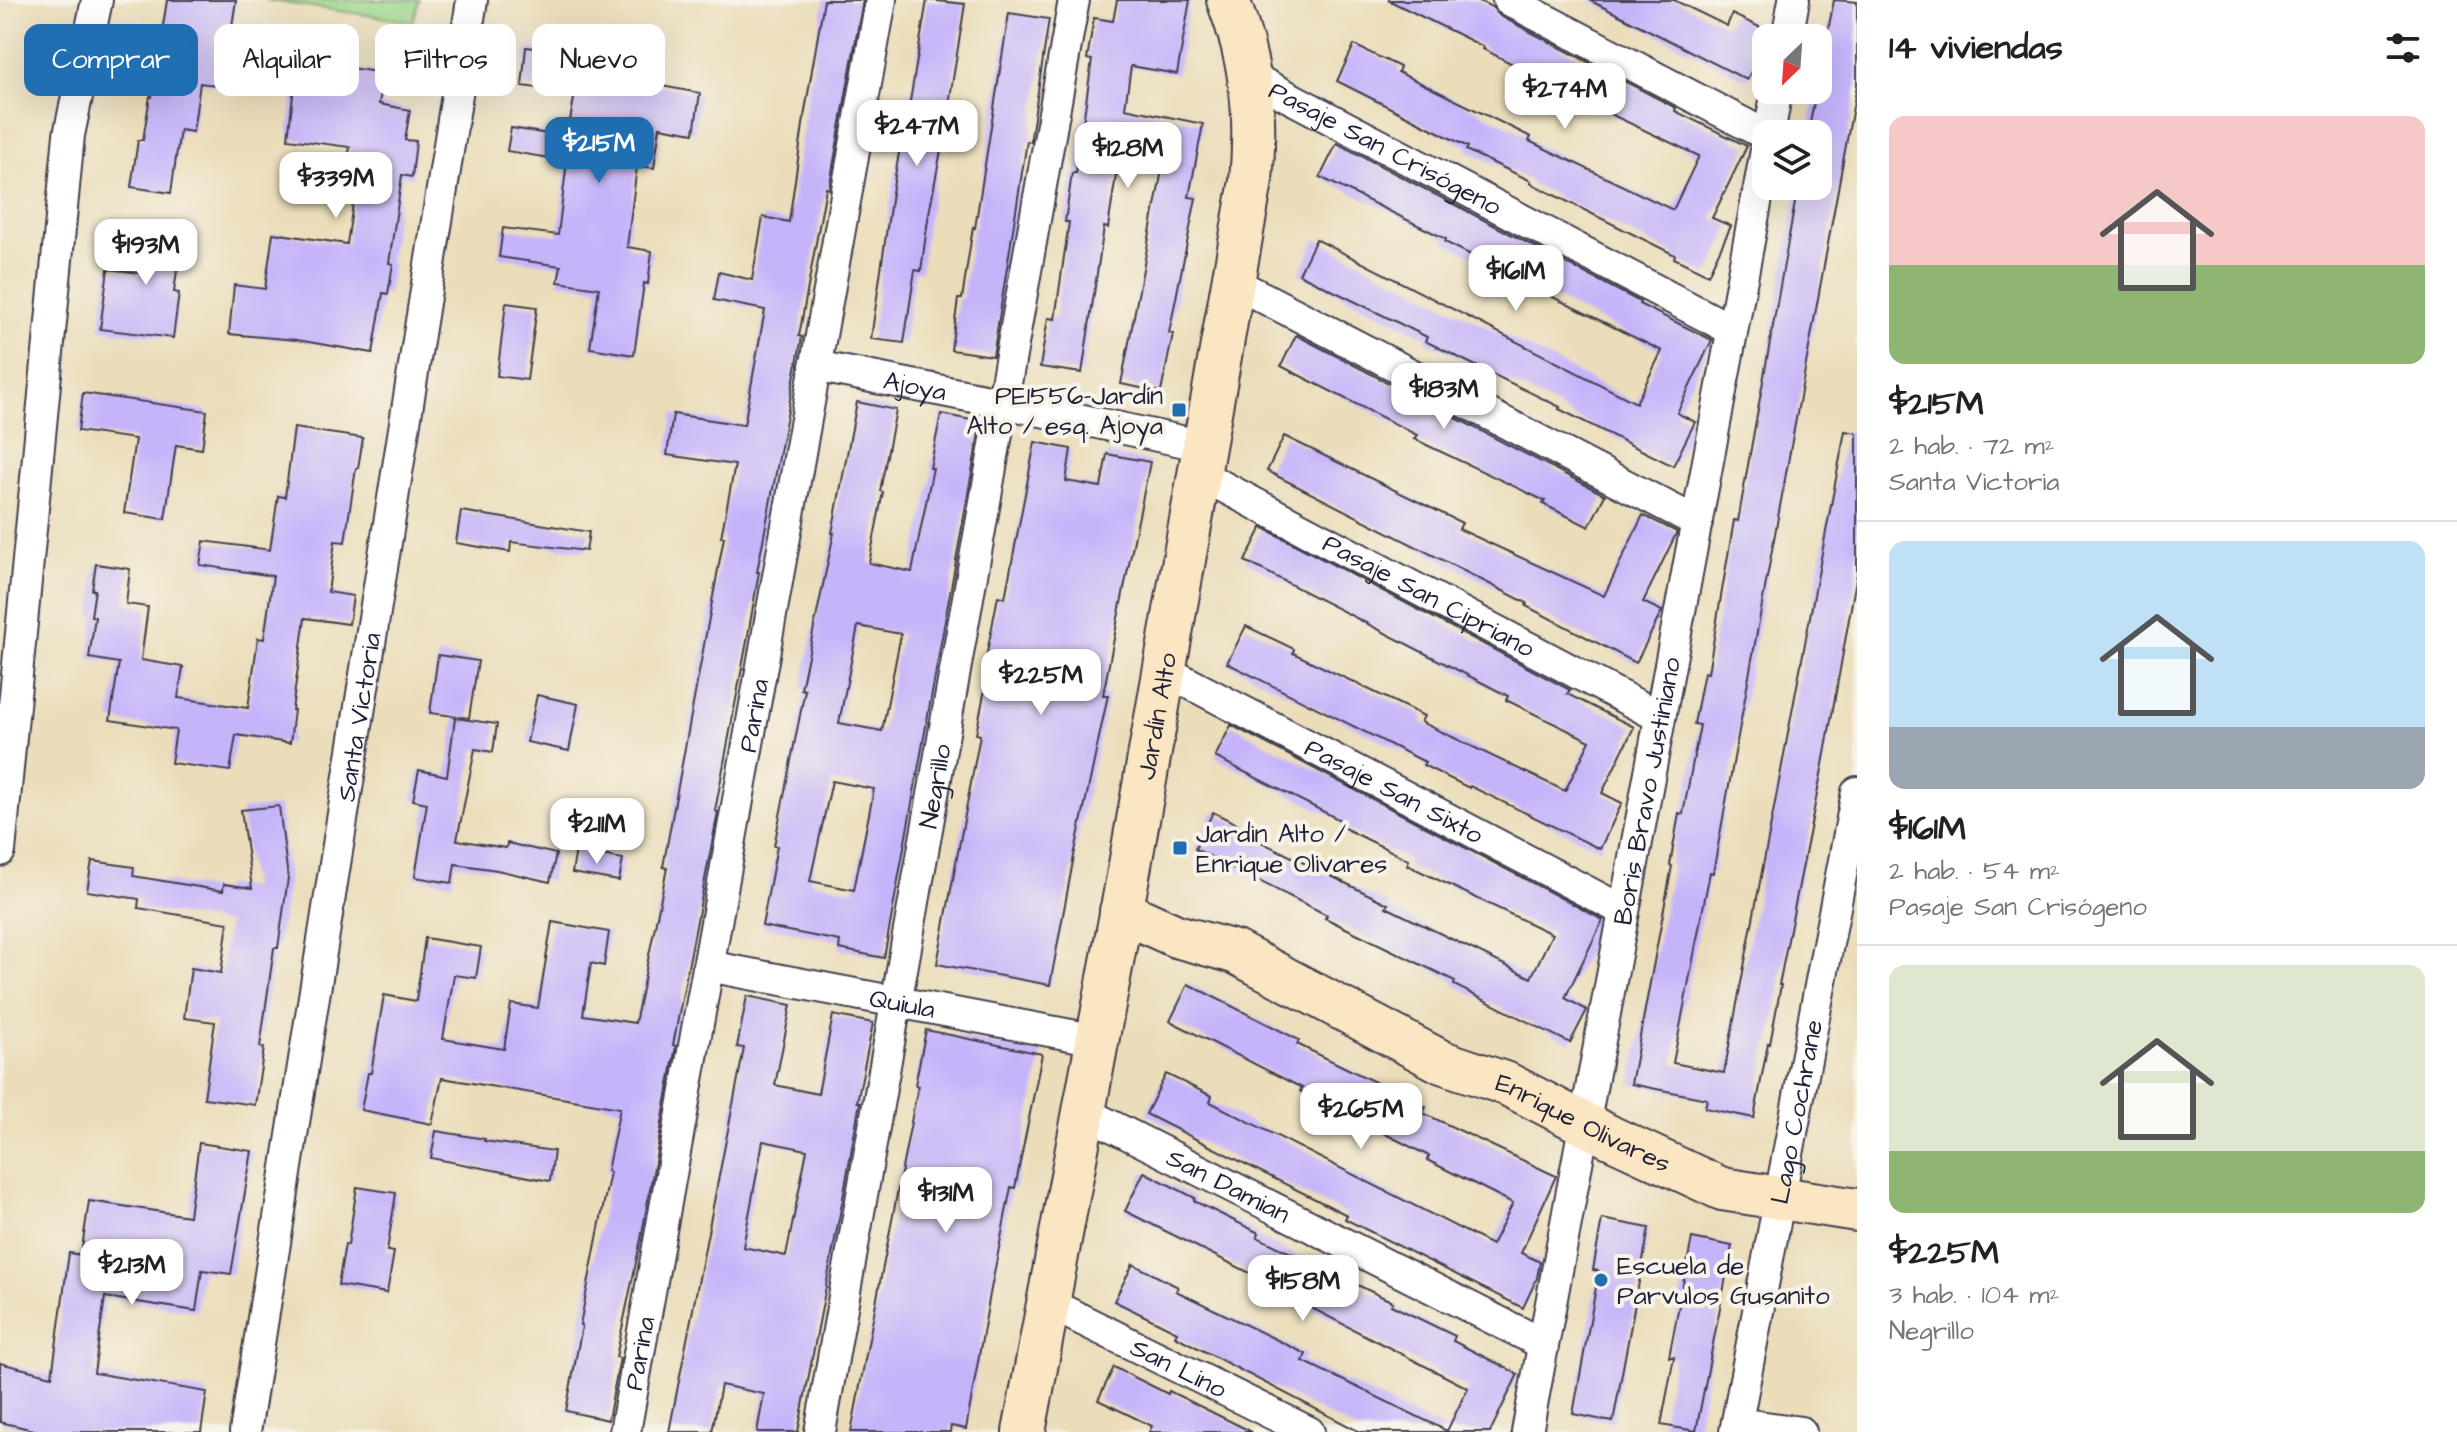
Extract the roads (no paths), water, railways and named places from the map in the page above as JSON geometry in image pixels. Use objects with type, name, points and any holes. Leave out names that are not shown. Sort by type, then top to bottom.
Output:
[{"type":"street","points":[[0,851],[69,135],[97,0]]},
{"type":"street","name":"Santa Victoria","points":[[245,1432],[472,0]]},
{"type":"street","name":"Parina","points":[[625,1432],[881,0]]},
{"type":"street","name":"Negrillo","points":[[820,1432],[1074,0]]},
{"type":"street","name":"Jardín Alto","points":[[1024,1432],[1124,896],[1254,147],[1251,77],[1228,0]]},
{"type":"street","points":[[1508,0],[1752,127]]},
{"type":"street","points":[[1790,24],[1794,0]]},
{"type":"street","name":"Pasaje San Crisógeno","points":[[1251,77],[1732,330]]},
{"type":"street","name":"Boris Bravo Justiniano","points":[[1527,1432],[1757,200]]},
{"type":"street","points":[[1233,282],[1697,522]]},
{"type":"street","name":"Ajoya","points":[[815,366],[1004,403],[1201,460]]},
{"type":"street","name":"Pasaje San Cipriano","points":[[1201,460],[1660,717]]},
{"type":"street","name":"Pasaje San Sixto","points":[[1164,670],[1624,911]]},
{"type":"street","name":"Lago Cochrane","points":[[1736,1427],[1857,792]]},
{"type":"street","name":"Enrique Olivares","points":[[1124,896],[1202,921],[1235,952],[1442,1062],[1507,1084],[1582,1138],[1722,1189],[1857,1210]]},
{"type":"street","name":"Quiula","points":[[708,966],[1097,1040]]},
{"type":"street","name":"San Damian","points":[[1084,1112],[1543,1344]]},
{"type":"street","name":"San Lino","points":[[1048,1303],[1309,1432]]},
{"type":"street","points":[[1736,1427],[1801,1432]]},
{"type":"place","name":"PE1556-Jardín Alto / esq. Ajoya","points":[[1179,410]]},
{"type":"place","name":"Jardin Alto / Enrique Olivares","points":[[1180,848]]},
{"type":"place","name":"Escuela de Parvulos Gusanito","points":[[1601,1280]]}]
